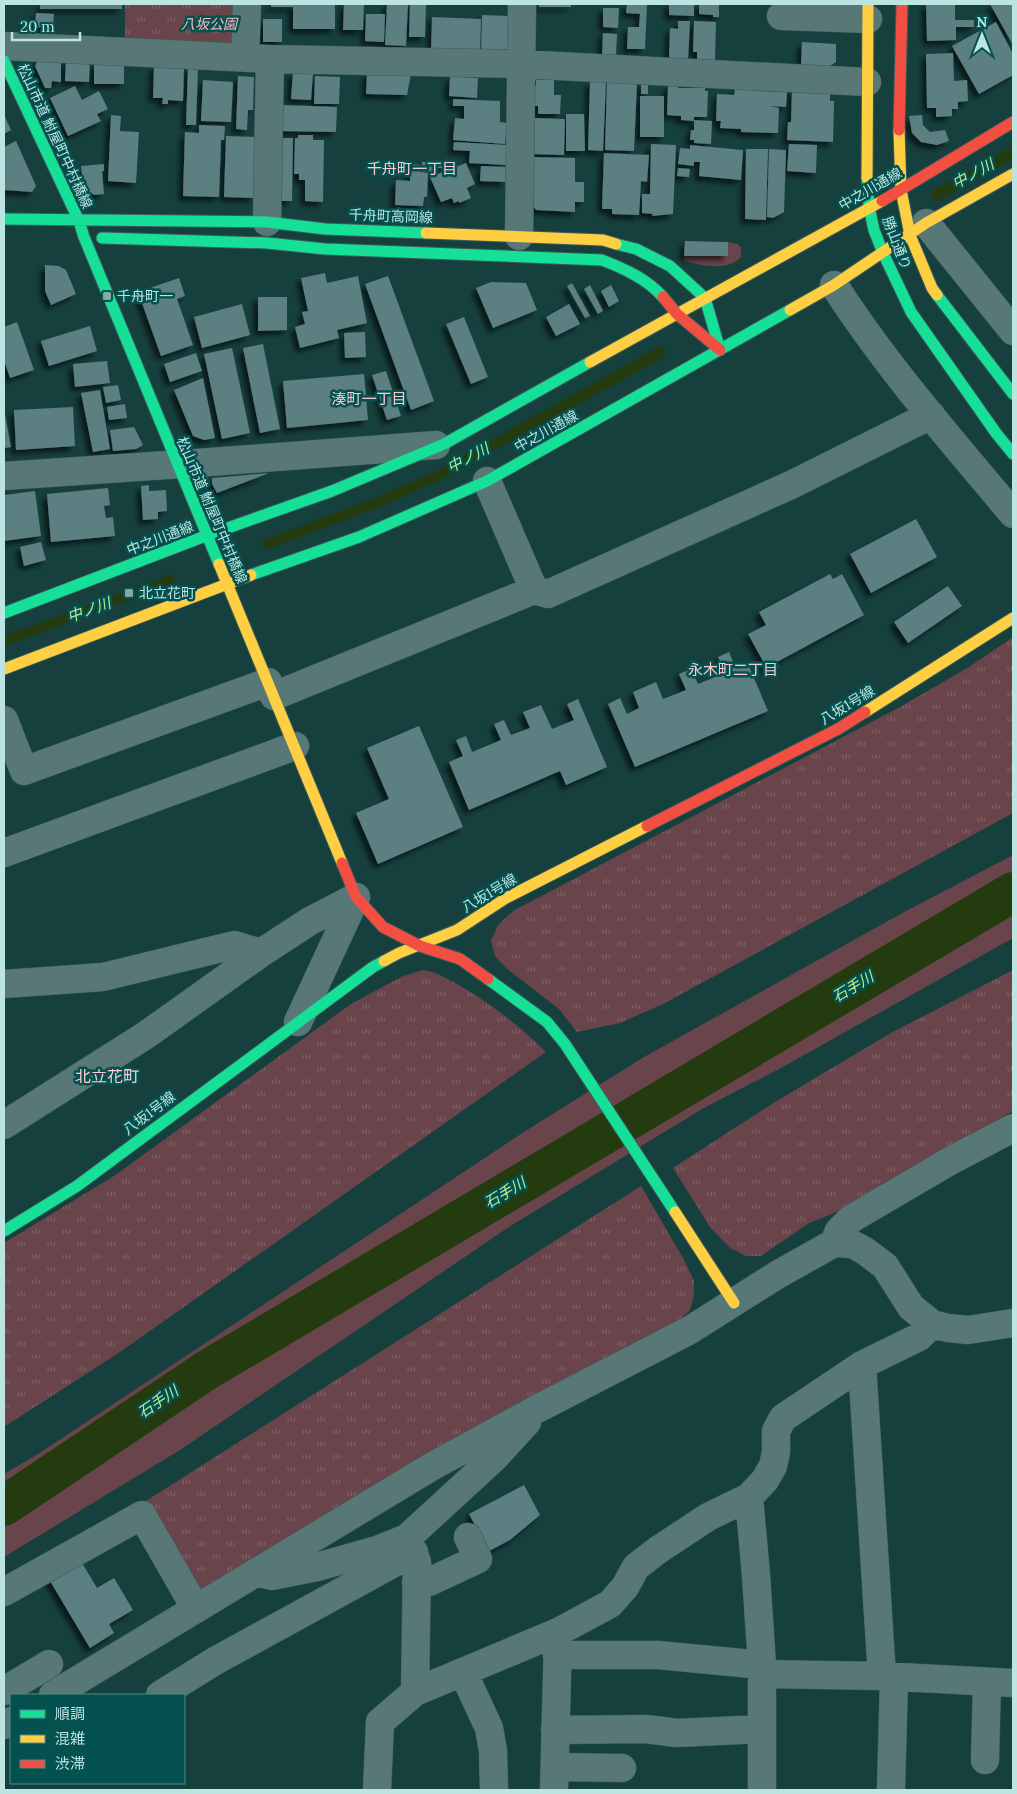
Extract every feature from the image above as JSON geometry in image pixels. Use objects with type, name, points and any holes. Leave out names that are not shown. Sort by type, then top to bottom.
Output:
[{"type":"main road","name":"勝山通り","points":[[902,4],[898,125],[901,190],[918,229],[932,288],[1013,394]]},
{"type":"main road","name":"勝山通り","points":[[868,11],[867,172],[874,230],[883,254],[911,312],[996,433],[1013,454]]},
{"type":"main road","name":"松山市道 鮒屋町中村橋線","points":[[4,61],[79,221],[79,237],[208,536],[356,897],[383,926],[420,946],[460,959],[547,1022],[565,1044],[734,1303]]},
{"type":"main road","name":"中之川通線","points":[[4,613],[332,491],[444,444],[901,190],[1013,122]]},
{"type":"main road","name":"中之川通線","points":[[4,669],[227,583],[359,537],[487,481],[834,285],[918,229],[1013,174]]},
{"type":"main road","name":"千舟町高岡線","points":[[4,219],[145,220],[267,232],[325,249],[518,246],[603,240],[636,249],[670,266],[705,298]]},
{"type":"main road","name":"千舟町高岡線","points":[[79,237],[325,229],[518,246],[602,260],[626,269],[655,288],[676,314],[720,350]]},
{"type":"main road","points":[[705,298],[720,350]]},
{"type":"main road","name":"八坂1号線","points":[[4,1231],[77,1186],[373,967],[399,953],[457,930],[506,898],[838,729],[1013,618]]},
{"type":"street","points":[[247,4],[257,58],[267,232]]},
{"type":"street","points":[[518,246],[522,4]]},
{"type":"street","points":[[781,16],[868,11]]},
{"type":"street","points":[[4,46],[257,58],[520,64],[867,82]]},
{"type":"street","points":[[918,229],[1013,331]]},
{"type":"street","points":[[834,285],[853,316],[931,415],[1007,506],[1002,520],[1013,535]]},
{"type":"street","points":[[4,720],[24,771],[271,689],[534,590],[548,594],[793,484],[931,415]]},
{"type":"street","points":[[4,476],[177,465],[444,444]]},
{"type":"street","points":[[487,481],[534,590]]},
{"type":"street","points":[[4,853],[295,746]]},
{"type":"street","points":[[4,1125],[146,1035],[261,953],[310,921],[356,897]]},
{"type":"street","points":[[298,1022],[356,897]]},
{"type":"street","points":[[4,984],[103,977],[234,945],[261,953]]},
{"type":"street","points":[[834,1243],[839,1231],[856,1216],[1013,1128]]},
{"type":"street","points":[[55,1694],[431,1467],[537,1409],[690,1330],[776,1275],[834,1243],[852,1244],[865,1250],[885,1266],[911,1307],[932,1324],[968,1330],[1013,1323]]},
{"type":"street","points":[[377,1790],[380,1722],[415,1692],[463,1672],[558,1644],[610,1604],[625,1587],[636,1567],[658,1550],[708,1516],[749,1497],[765,1480],[773,1466],[776,1452],[776,1431],[783,1418],[862,1365],[919,1337],[932,1324]]},
{"type":"street","points":[[862,1365],[888,1677],[892,1790]]},
{"type":"street","points":[[162,1694],[411,1545],[517,1434],[537,1409]]},
{"type":"street","points":[[749,1497],[762,1669],[762,1790]]},
{"type":"street","points":[[4,1592],[142,1516],[196,1609]]},
{"type":"street","points":[[416,1583],[429,1582],[478,1559],[468,1537]]},
{"type":"street","points":[[257,1572],[272,1576],[317,1567],[377,1550],[411,1545]]},
{"type":"street","points":[[411,1545],[417,1562],[415,1692]]},
{"type":"street","points":[[558,1644],[762,1669],[1000,1682],[985,1760]]},
{"type":"street","points":[[558,1644],[555,1779],[622,1768]]},
{"type":"street","points":[[4,1691],[49,1664]]},
{"type":"street","points":[[463,1672],[489,1728],[493,1752],[494,1790]]},
{"type":"street","points":[[556,1730],[646,1729],[677,1733],[762,1729]]},
{"type":"green space","name":"八坂公園","points":[[125,4],[236,4],[234,39],[227,46],[125,41]]},
{"type":"green space","points":[[728,242],[738,244],[741,248],[741,257],[736,261],[722,266],[707,266],[685,261],[684,256],[727,256]]},
{"type":"green space","points":[[1013,637],[1013,813],[665,1003],[620,1023],[577,1032],[559,1009],[506,968],[495,956],[491,941],[498,925],[513,911],[900,707],[969,667]]},
{"type":"green space","points":[[1013,855],[1013,938],[781,1068],[702,1109],[512,1225],[180,1450],[4,1557],[4,1474],[38,1454],[527,1130],[644,1057],[906,911]]},
{"type":"green space","points":[[423,970],[446,978],[483,1000],[515,1024],[546,1052],[120,1352],[4,1427],[4,1243],[114,1176],[351,1004],[401,977]]},
{"type":"green space","points":[[1013,970],[1013,1111],[839,1211],[809,1223],[761,1256],[746,1256],[730,1248],[710,1227],[673,1168],[775,1102],[891,1033]]},
{"type":"green space","points":[[641,1186],[683,1258],[694,1281],[694,1295],[690,1310],[672,1327],[199,1599],[146,1501]]},
{"type":"water","name":"中ノ川","points":[[1013,146],[1013,159],[935,202],[930,192]]},
{"type":"water","name":"中ノ川","points":[[662,345],[666,354],[659,360],[438,481],[380,507],[265,550],[261,541],[377,497],[434,472]]},
{"type":"water","name":"中ノ川","points":[[172,574],[175,584],[4,646],[4,636]]},
{"type":"building","points":[[40,4],[122,4],[122,9],[40,9]]},
{"type":"building","points":[[271,4],[335,4],[335,29],[293,29],[293,7],[271,7]]},
{"type":"building","points":[[344,4],[364,4],[363,30],[343,30]]},
{"type":"building","points":[[387,4],[408,4],[406,46],[385,45]]},
{"type":"building","points":[[410,4],[426,4],[425,37],[409,37]]},
{"type":"building","points":[[539,4],[571,4],[571,7],[539,7]]},
{"type":"building","points":[[627,4],[647,4],[645,49],[627,49],[628,27],[639,27],[640,14],[626,13]]},
{"type":"building","points":[[669,4],[694,4],[694,16],[669,15]]},
{"type":"building","points":[[699,4],[719,4],[719,17],[699,14]]},
{"type":"building","points":[[926,4],[955,4],[955,20],[974,20],[974,27],[956,27],[956,40],[927,41]]},
{"type":"building","points":[[990,4],[1013,4],[1013,45]]},
{"type":"building","points":[[603,8],[619,8],[618,28],[603,27]]},
{"type":"building","points":[[36,13],[54,14],[53,28],[35,27]]},
{"type":"building","points":[[366,14],[385,14],[384,42],[365,41]]},
{"type":"building","points":[[482,15],[510,16],[509,49],[503,49],[503,55],[481,54]]},
{"type":"building","points":[[432,17],[481,19],[480,54],[431,52]]},
{"type":"building","points":[[263,19],[282,19],[282,42],[263,42]]},
{"type":"building","points":[[678,21],[690,21],[688,59],[669,58],[670,28],[678,29]]},
{"type":"building","points":[[694,21],[716,22],[715,60],[697,60],[697,52],[693,52]]},
{"type":"building","points":[[996,22],[1013,54],[1013,75],[979,94],[952,46]]},
{"type":"building","points":[[603,33],[617,34],[616,56],[602,56]]},
{"type":"building","points":[[802,42],[836,44],[836,62],[830,66],[801,65]]},
{"type":"building","points":[[953,53],[954,81],[967,80],[968,101],[958,102],[958,109],[952,109],[952,116],[936,117],[936,108],[927,108],[926,54]]},
{"type":"building","points":[[38,60],[61,61],[61,82],[52,81],[51,88],[45,88],[35,66]]},
{"type":"building","points":[[66,61],[90,62],[89,82],[65,81]]},
{"type":"building","points":[[94,64],[124,64],[124,84],[94,84]]},
{"type":"building","points":[[154,66],[184,67],[183,101],[168,100],[168,104],[162,104],[163,98],[153,98]]},
{"type":"building","points":[[188,67],[198,67],[196,125],[186,125]]},
{"type":"building","points":[[293,72],[313,74],[311,100],[291,99]]},
{"type":"building","points":[[367,73],[411,74],[407,95],[366,94]]},
{"type":"building","points":[[238,76],[254,77],[253,110],[248,110],[247,130],[236,129]]},
{"type":"building","points":[[315,76],[340,77],[339,104],[314,104]]},
{"type":"building","points":[[450,76],[478,78],[477,98],[449,96]]},
{"type":"building","points":[[536,79],[554,79],[554,95],[561,95],[560,114],[538,114],[538,106],[530,106],[531,85],[536,85]]},
{"type":"building","points":[[203,80],[233,82],[231,122],[201,121]]},
{"type":"building","points":[[590,82],[606,82],[603,151],[588,150]]},
{"type":"building","points":[[607,82],[637,83],[634,151],[605,150]]},
{"type":"building","points":[[641,83],[648,83],[648,94],[641,94]]},
{"type":"building","points":[[668,85],[678,85],[678,88],[705,88],[705,91],[708,91],[707,117],[694,117],[694,121],[681,120],[681,116],[667,115]]},
{"type":"building","points":[[75,86],[82,100],[99,91],[108,109],[97,114],[101,121],[68,136],[50,98]]},
{"type":"building","points":[[751,88],[758,88],[758,91],[787,92],[786,107],[769,106],[779,108],[778,133],[741,132],[741,129],[720,128],[721,121],[716,121],[717,94],[734,95],[735,89],[751,90]]},
{"type":"building","points":[[792,90],[830,91],[830,101],[834,101],[833,142],[787,140],[788,122],[791,122]]},
{"type":"building","points":[[640,96],[664,96],[664,137],[640,137]]},
{"type":"building","points":[[453,99],[500,101],[500,122],[507,123],[505,144],[453,140],[455,118],[464,119],[464,106],[453,106]]},
{"type":"building","points":[[280,105],[337,107],[336,132],[279,131]]},
{"type":"building","points":[[566,114],[584,114],[585,151],[566,151]]},
{"type":"building","points":[[111,115],[121,116],[120,131],[139,132],[136,183],[108,181]]},
{"type":"building","points":[[922,115],[923,125],[930,132],[945,130],[949,141],[937,145],[921,142],[912,133],[909,116]]},
{"type":"building","points":[[4,118],[11,130],[4,134]]},
{"type":"building","points":[[532,118],[565,119],[564,155],[531,154]]},
{"type":"building","points":[[694,120],[712,121],[711,144],[694,143],[694,140],[690,140],[691,130],[694,130]]},
{"type":"building","points":[[199,125],[225,126],[224,140],[221,140],[219,197],[183,196],[185,132],[199,133]]},
{"type":"building","points":[[298,135],[313,135],[313,140],[324,140],[323,202],[305,201],[305,180],[299,180],[299,174],[294,174],[295,138],[298,138]]},
{"type":"building","points":[[226,136],[257,137],[254,198],[224,197]]},
{"type":"building","points":[[274,138],[293,138],[292,201],[277,201]]},
{"type":"building","points":[[16,141],[36,186],[32,192],[4,190],[4,147]]},
{"type":"building","points":[[454,142],[507,145],[506,165],[469,163],[470,151],[453,150]]},
{"type":"building","points":[[651,144],[676,145],[673,214],[652,216],[653,214],[642,213],[642,194],[650,194]]},
{"type":"building","points":[[789,144],[817,145],[816,173],[787,171]]},
{"type":"building","points":[[690,145],[743,150],[741,180],[699,176],[700,162],[694,162],[694,166],[678,164],[680,148],[690,149]]},
{"type":"building","points":[[746,149],[768,149],[766,220],[745,219]]},
{"type":"building","points":[[769,149],[786,150],[784,212],[773,218],[767,217]]},
{"type":"building","points":[[604,153],[649,155],[647,182],[641,181],[639,215],[612,214],[612,209],[602,209]]},
{"type":"building","points":[[531,157],[575,158],[575,182],[584,182],[584,202],[575,202],[575,212],[536,210],[531,203]]},
{"type":"building","points":[[422,162],[442,162],[442,168],[432,168],[432,171],[422,172]]},
{"type":"building","points":[[466,163],[475,184],[467,188],[471,198],[459,203],[459,201],[454,203],[452,198],[441,202],[430,177]]},
{"type":"building","points":[[104,164],[104,171],[102,171],[104,194],[94,195],[86,189],[83,183],[81,166]]},
{"type":"building","points":[[411,164],[421,165],[420,172],[428,173],[427,197],[424,197],[423,206],[395,205],[396,180],[410,181]]},
{"type":"building","points":[[481,166],[506,167],[506,182],[480,181]]},
{"type":"building","points":[[678,168],[690,169],[689,177],[677,176]]},
{"type":"building","points":[[685,241],[728,242],[728,256],[684,256]]},
{"type":"building","points":[[45,265],[59,266],[66,270],[76,294],[51,305],[45,291]]},
{"type":"building","points":[[325,273],[327,283],[358,276],[367,323],[337,330],[339,338],[300,348],[295,327],[305,324],[302,312],[308,311],[301,278]]},
{"type":"building","points":[[388,276],[434,401],[411,410],[365,284]]},
{"type":"building","points":[[179,278],[185,296],[177,299],[193,345],[161,356],[138,292]]},
{"type":"building","points":[[491,282],[526,283],[537,310],[493,328],[476,288]]},
{"type":"building","points":[[572,283],[590,316],[585,318],[567,286]]},
{"type":"building","points":[[590,285],[603,311],[598,314],[584,289]]},
{"type":"building","points":[[611,285],[619,301],[609,307],[601,291]]},
{"type":"building","points":[[258,297],[287,297],[287,330],[258,331]]},
{"type":"building","points":[[242,304],[250,335],[202,348],[194,317]]},
{"type":"building","points":[[569,304],[580,324],[556,336],[546,317]]},
{"type":"building","points":[[464,317],[488,377],[471,384],[446,324]]},
{"type":"building","points":[[17,322],[34,370],[10,378],[4,360],[4,327]]},
{"type":"building","points":[[90,326],[97,351],[49,366],[41,341]]},
{"type":"building","points":[[365,332],[366,357],[345,358],[344,333]]},
{"type":"building","points":[[263,344],[280,429],[260,433],[243,348]]},
{"type":"building","points":[[232,348],[250,433],[222,439],[204,354]]},
{"type":"building","points":[[196,353],[202,371],[170,382],[164,364]]},
{"type":"building","points":[[107,361],[110,383],[75,387],[73,364]]},
{"type":"building","points":[[386,371],[401,416],[387,420],[372,375]]},
{"type":"building","points":[[364,374],[368,420],[287,428],[283,381]]},
{"type":"building","points":[[203,378],[215,438],[204,440],[193,436],[174,390]]},
{"type":"building","points":[[118,385],[121,400],[106,403],[103,387]]},
{"type":"building","points":[[100,390],[110,449],[93,452],[81,393]]},
{"type":"building","points":[[125,404],[127,418],[109,420],[107,407]]},
{"type":"building","points":[[73,407],[75,446],[16,450],[14,410]]},
{"type":"building","points":[[4,409],[11,447],[5,448],[4,445]]},
{"type":"building","points":[[134,427],[143,445],[136,449],[113,451],[110,430]]},
{"type":"building","points":[[269,473],[217,493],[212,484],[212,478]]},
{"type":"building","points":[[149,485],[149,491],[166,490],[167,511],[158,512],[158,519],[143,520],[141,486]]},
{"type":"building","points":[[108,488],[110,505],[104,506],[106,518],[113,517],[115,536],[51,542],[47,494]]},
{"type":"building","points":[[35,491],[41,536],[4,541],[4,495]]},
{"type":"building","points":[[916,519],[937,557],[871,593],[850,554]]},
{"type":"building","points":[[41,542],[46,560],[24,566],[20,547]]},
{"type":"building","points":[[830,574],[833,579],[842,574],[864,615],[777,662],[779,667],[769,672],[748,634],[766,625],[759,612]]},
{"type":"building","points":[[948,586],[962,606],[908,643],[894,622]]},
{"type":"building","points":[[729,652],[736,669],[748,664],[768,711],[635,767],[608,704],[620,698],[627,714],[639,708],[633,692],[656,682],[663,699],[686,690],[679,674],[691,669],[698,684],[725,673],[718,657]]},
{"type":"building","points":[[578,699],[607,767],[566,785],[560,771],[469,810],[449,762],[463,756],[456,740],[466,736],[472,752],[501,740],[494,724],[504,720],[511,735],[530,728],[523,712],[541,705],[552,729],[574,720],[567,704]]},
{"type":"building","points":[[419,726],[463,827],[378,864],[356,813],[389,799],[367,748]]},
{"type":"building","points":[[524,1485],[540,1515],[510,1540],[489,1551],[469,1514]]},
{"type":"building","points":[[79,1558],[97,1588],[114,1578],[133,1610],[109,1624],[114,1633],[90,1648],[47,1576]]},
{"type":"waterway","name":"石手川","points":[[4,1506],[207,1370],[1013,892]]},
{"type":"traffic: fast","points":[[4,61],[79,221],[219,564]]},
{"type":"traffic: fast","points":[[867,178],[869,207],[874,230],[911,312],[996,433],[1013,454]]},
{"type":"traffic: fast","points":[[4,219],[267,222],[325,229],[426,233]]},
{"type":"traffic: fast","points":[[102,238],[267,243],[325,249],[602,260],[635,275],[663,297]]},
{"type":"traffic: fast","points":[[616,244],[636,249],[670,266],[705,298],[720,350]]},
{"type":"traffic: fast","points":[[937,295],[1013,394]]},
{"type":"traffic: fast","points":[[251,575],[359,537],[487,481],[790,310]]},
{"type":"traffic: fast","points":[[4,613],[208,535],[332,491],[444,444],[590,362]]},
{"type":"traffic: fast","points":[[4,1231],[77,1186],[373,967],[384,961]]},
{"type":"traffic: fast","points":[[488,979],[547,1022],[565,1044],[675,1212]]},
{"type":"traffic: slow","points":[[867,178],[868,4]]},
{"type":"traffic: slow","points":[[899,130],[901,190],[910,235],[932,288],[937,295]]},
{"type":"traffic: slow","points":[[790,310],[834,285],[926,223],[1013,174]]},
{"type":"traffic: slow","points":[[590,362],[882,201]]},
{"type":"traffic: slow","points":[[426,233],[603,240],[616,244]]},
{"type":"traffic: slow","points":[[219,564],[342,863]]},
{"type":"traffic: slow","points":[[4,669],[251,575]]},
{"type":"traffic: slow","points":[[865,712],[1013,618]]},
{"type":"traffic: slow","points":[[384,961],[399,953],[457,930],[506,898],[647,826]]},
{"type":"traffic: slow","points":[[675,1212],[734,1303]]},
{"type":"traffic: jam","points":[[899,130],[902,4]]},
{"type":"traffic: jam","points":[[882,201],[1013,122]]},
{"type":"traffic: jam","points":[[663,297],[677,314],[720,350]]},
{"type":"traffic: jam","points":[[647,826],[838,729],[865,712]]},
{"type":"traffic: jam","points":[[342,863],[356,897],[383,927],[420,946],[460,959],[488,979]]},
{"type":"place","name":"千舟町一","points":[[107,296]]},
{"type":"place","name":"北立花町","points":[[129,593]]},
{"type":"district","name":"千舟町一丁目","points":[[412,169]]},
{"type":"district","name":"湊町一丁目","points":[[369,399]]},
{"type":"district","name":"永木町二丁目","points":[[733,670]]},
{"type":"district","name":"北立花町","points":[[107,1076]]}]
